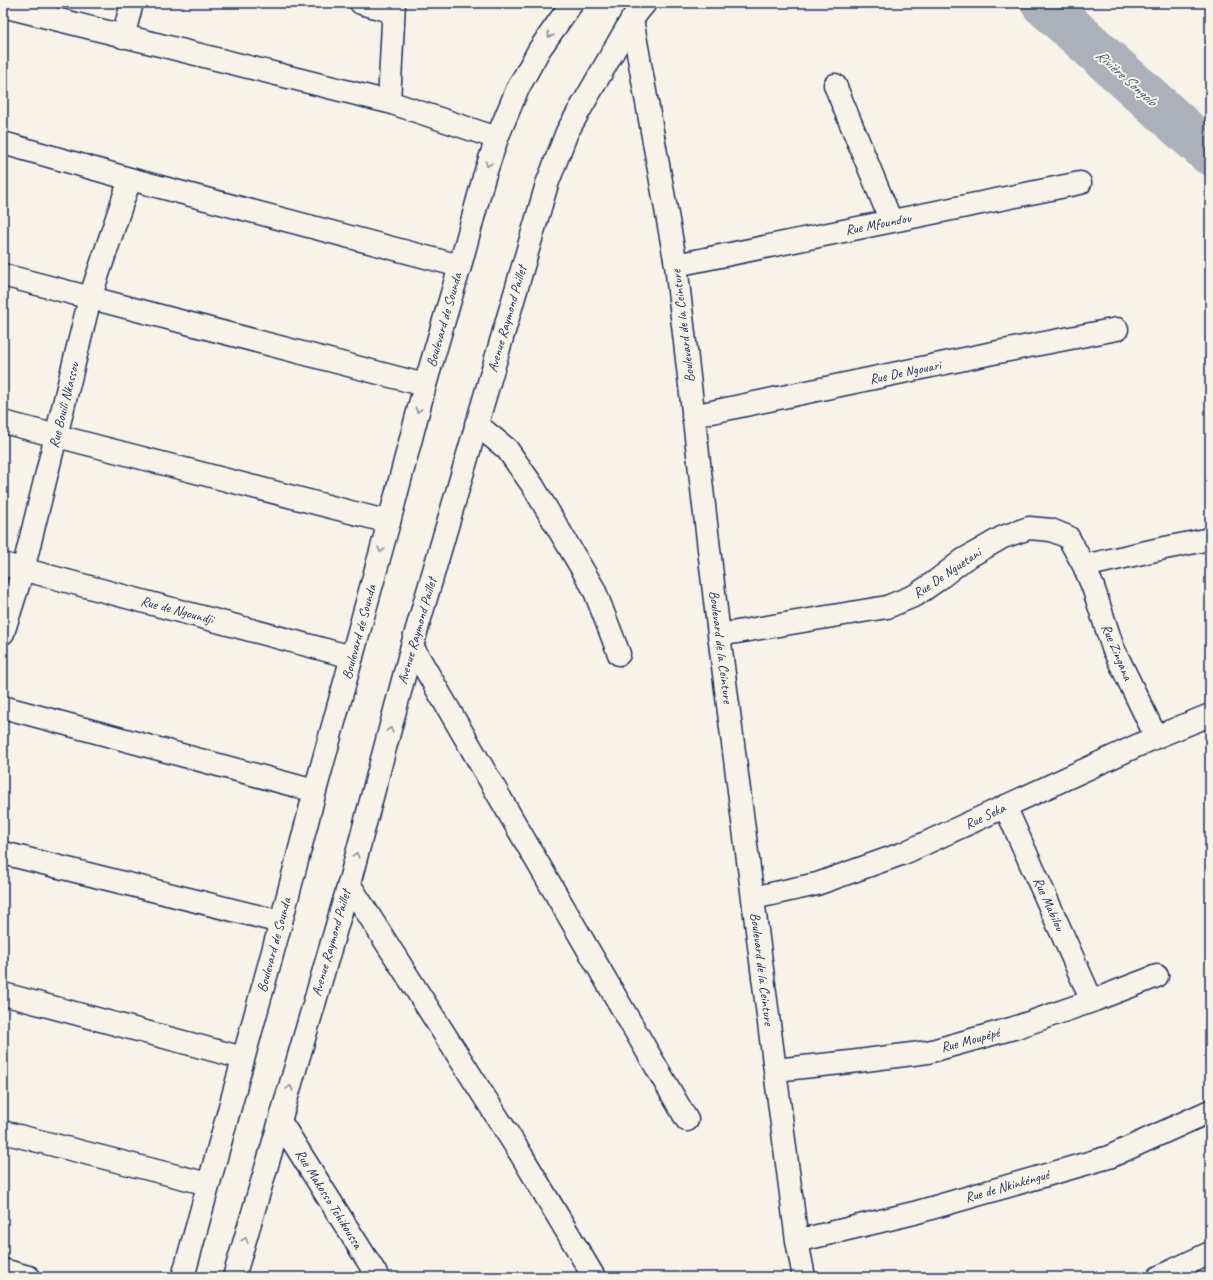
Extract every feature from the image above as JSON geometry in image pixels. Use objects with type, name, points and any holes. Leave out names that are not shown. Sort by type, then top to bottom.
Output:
[{"type":"street","points":[[123,37],[132,3]]},
{"type":"street","points":[[361,3],[394,7],[389,102]]},
{"type":"street","name":"Boulevard de Sounda","points":[[183,1277],[281,922],[315,790],[425,385],[484,177],[497,138],[517,90],[539,50],[572,3]]},
{"type":"street","points":[[3,6],[389,102],[497,138]]},
{"type":"street","name":"Boulevard de la Ceinture","points":[[638,11],[676,265],[719,635],[797,1241],[804,1277]]},
{"type":"street","name":"Avenue Raymond Paillet","points":[[234,1277],[348,884],[412,646],[547,184],[567,132],[638,11]]},
{"type":"street","points":[[835,85],[891,221]]},
{"type":"street","points":[[3,143],[130,179],[460,266]]},
{"type":"street","name":"Rue Bouili Nkassou","points":[[3,633],[13,567],[56,436],[90,298],[130,179]]},
{"type":"street","name":"Rue Mfoundou","points":[[676,265],[1080,183]]},
{"type":"street","points":[[3,275],[425,385]]},
{"type":"street","name":"Rue De Ngouari","points":[[694,416],[1117,329]]},
{"type":"street","points":[[3,422],[389,522]]},
{"type":"street","points":[[476,424],[507,449],[533,486],[594,589],[619,654]]},
{"type":"street","name":"Rue De Nguetani","points":[[719,635],[887,607],[916,595],[964,560],[1003,537],[1029,528],[1051,530],[1068,537],[1084,566]]},
{"type":"street","points":[[1084,566],[1210,539]]},
{"type":"street","name":"Rue Zingana","points":[[1084,566],[1093,587],[1113,648],[1156,737]]},
{"type":"street","name":"Rue de Ngoundji","points":[[13,567],[352,656]]},
{"type":"street","points":[[412,646],[687,1120]]},
{"type":"street","points":[[3,707],[315,790]]},
{"type":"street","name":"Rue Seka","points":[[753,898],[816,884],[904,853],[1156,737],[1210,714]]},
{"type":"street","name":"Rue Mabilou","points":[[1005,806],[1092,1001]]},
{"type":"street","points":[[3,853],[281,922]]},
{"type":"street","points":[[348,884],[522,1156],[594,1277]]},
{"type":"street","name":"Rue Moupépé","points":[[775,1070],[928,1052],[1014,1028],[1092,1001],[1157,976]]},
{"type":"street","points":[[3,994],[243,1058]]},
{"type":"street","name":"Rue de Nkinkéngué","points":[[797,1241],[914,1213],[1109,1157],[1210,1111]]},
{"type":"street","name":"Rue Makosso Tchikoussa","points":[[280,1121],[378,1277]]},
{"type":"street","points":[[3,1132],[208,1184]]},
{"type":"street","points":[[1159,1277],[1210,1254]]},
{"type":"street","points":[[3,1270],[29,1277]]},
{"type":"waterway","name":"Rivière Songolo","points":[[1043,3],[1210,153]]}]
